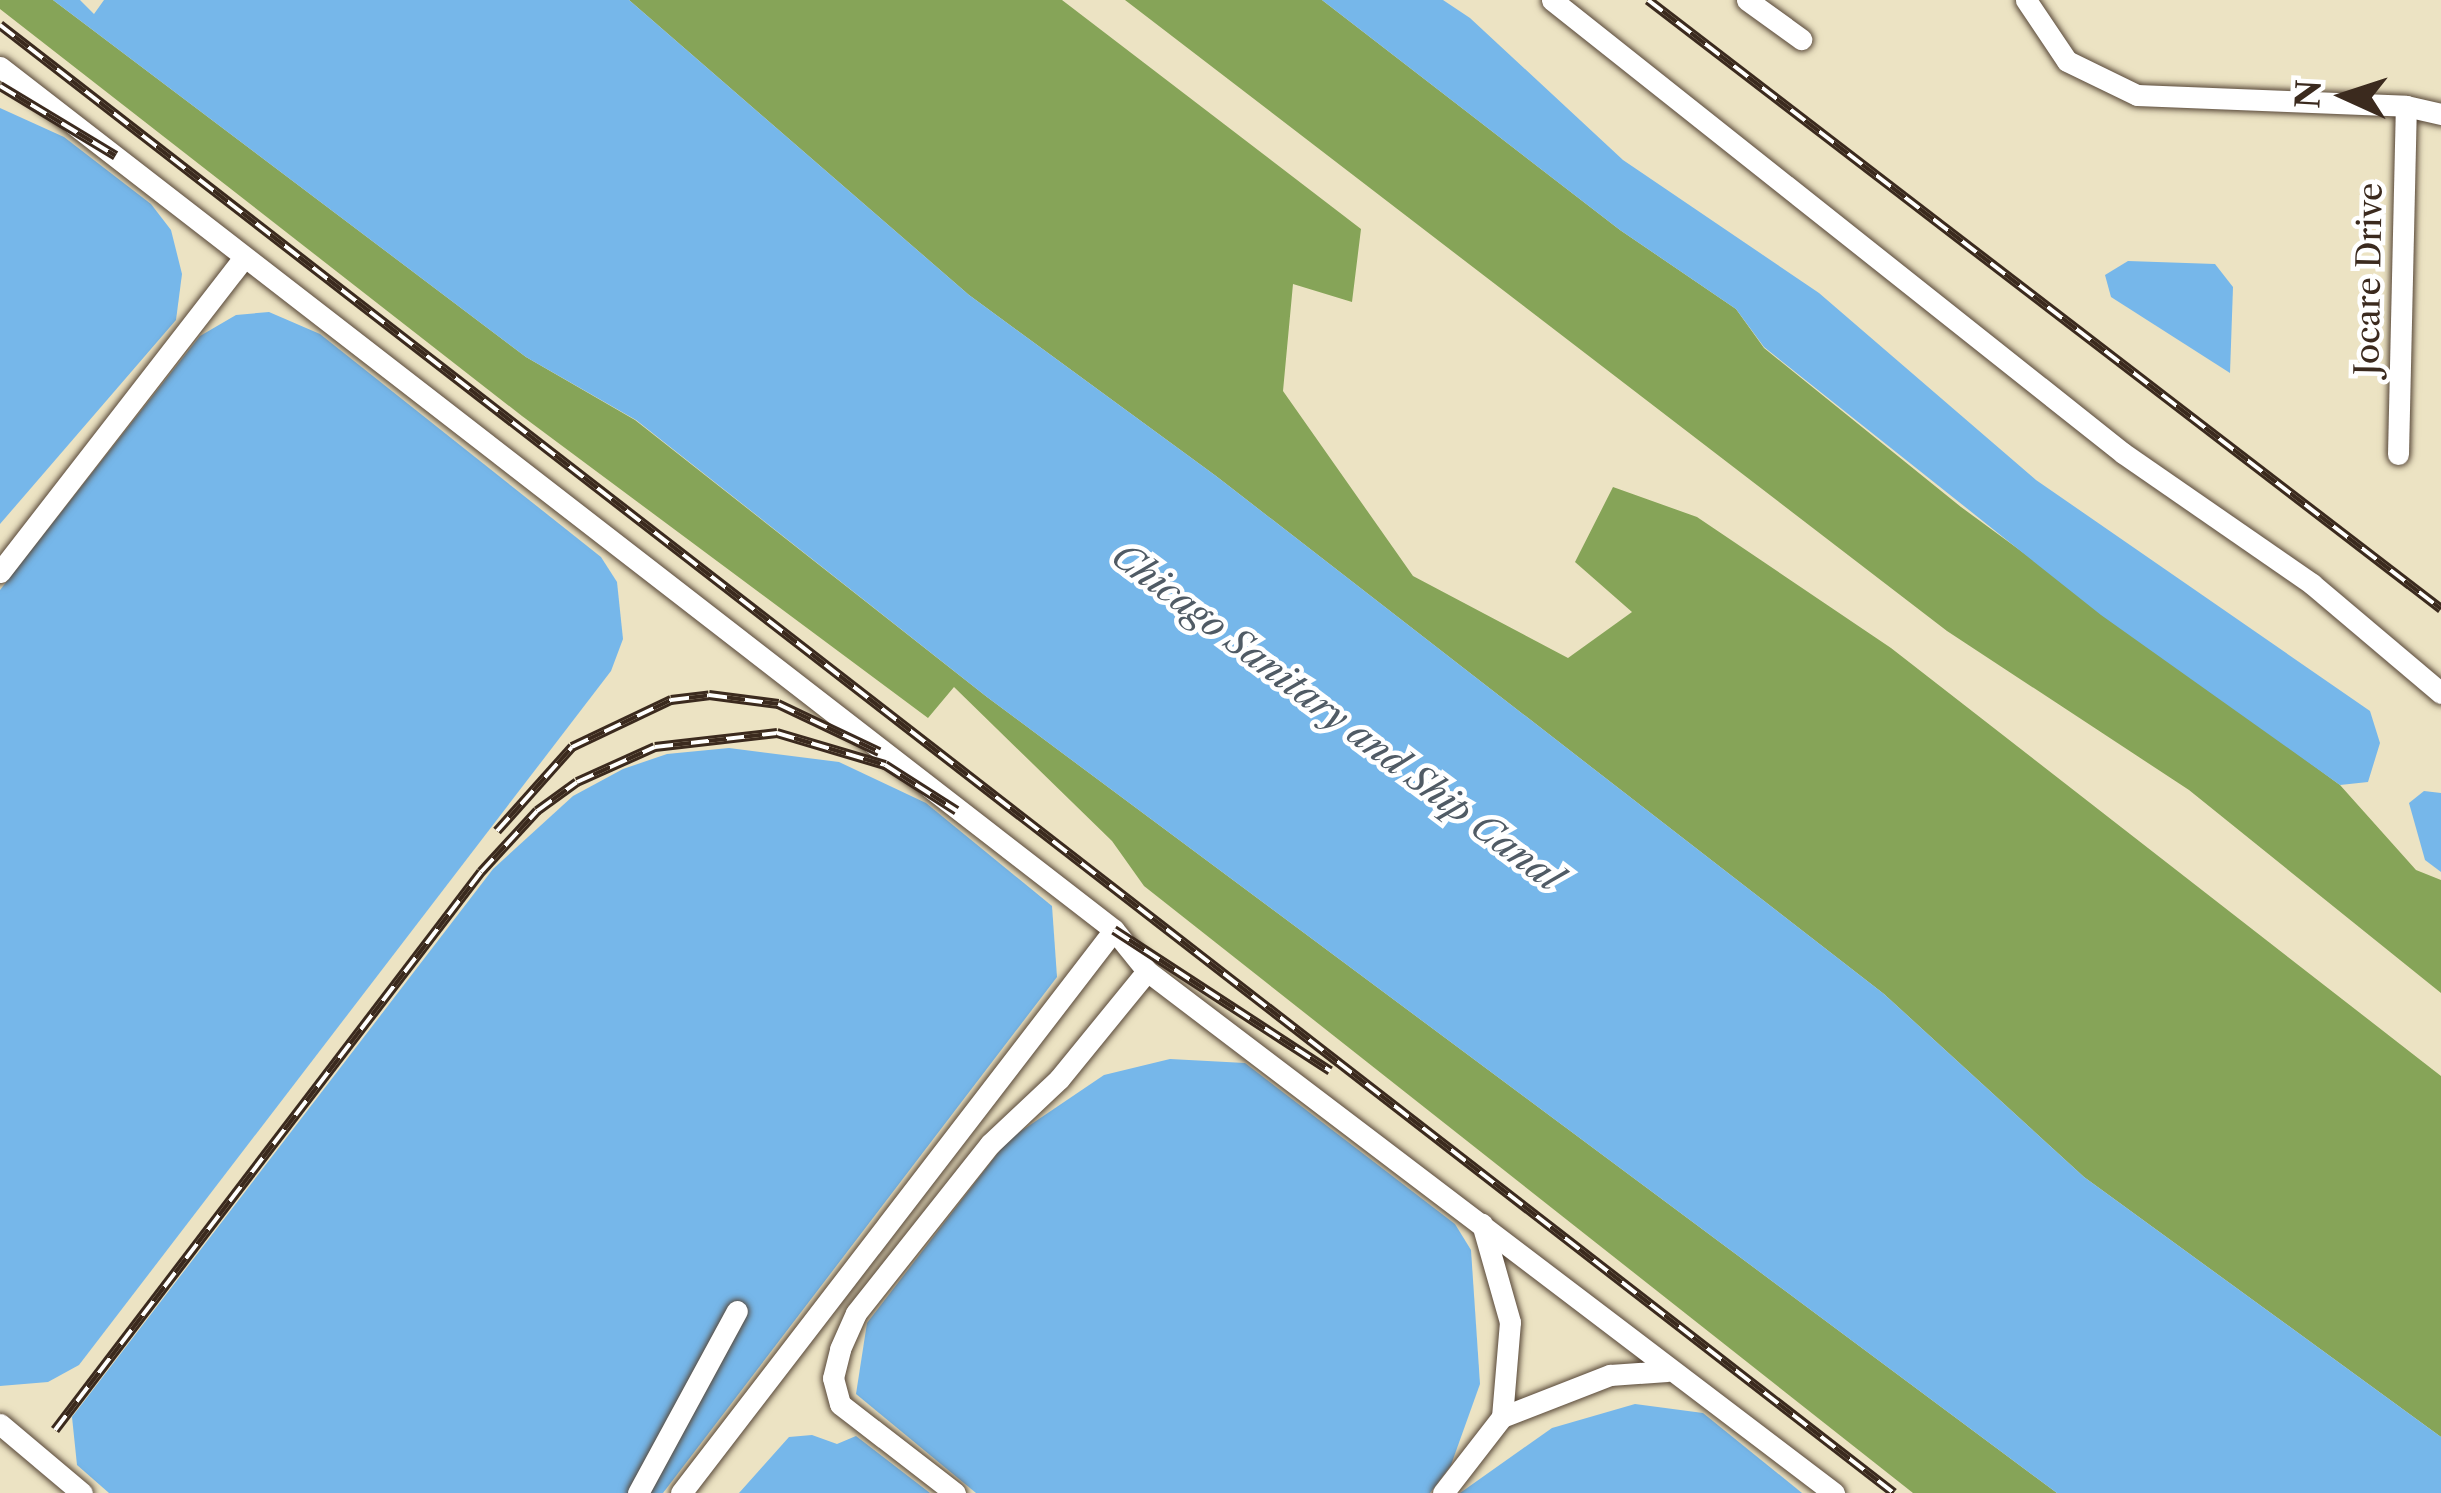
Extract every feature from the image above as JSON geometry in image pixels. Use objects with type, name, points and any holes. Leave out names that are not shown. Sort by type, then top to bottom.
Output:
[{"type":"street","points":[[1552,0],[2123,453],[2312,584],[2441,693]]},
{"type":"street","points":[[1747,0],[1801,39]]},
{"type":"street","points":[[2026,0],[2054,49],[2120,91],[2406,106],[2441,114]]},
{"type":"street","points":[[0,68],[1114,930],[1147,971],[1482,1224],[1667,1371],[1834,1493]]},
{"type":"street","name":"Jocare Drive","points":[[2398,454],[2406,106]]},
{"type":"street","points":[[0,572],[244,258]]},
{"type":"street","points":[[681,1493],[1114,930]]},
{"type":"street","points":[[955,1493],[840,1404],[833,1378],[840,1349],[856,1313],[990,1144],[1059,1079],[1147,971]]},
{"type":"street","points":[[1482,1224],[1510,1322],[1502,1417]]},
{"type":"street","points":[[638,1493],[737,1311]]},
{"type":"street","points":[[1443,1493],[1502,1417],[1610,1375],[1667,1371]]},
{"type":"street","points":[[0,1424],[82,1493]]},
{"type":"green space","points":[[0,0],[53,0],[526,357],[635,420],[987,697],[2057,1493],[1913,1493],[1144,886],[1112,841],[954,687],[928,718],[522,416],[0,9]]},
{"type":"green space","points":[[629,0],[1062,0],[1361,229],[1352,302],[1293,284],[1283,391],[1413,576],[1568,658],[1632,612],[1575,562],[1613,487],[1697,517],[1891,648],[2441,1076],[2441,1437],[2084,1177],[1884,994],[1216,476],[969,295]]},
{"type":"green space","points":[[1125,0],[1322,0],[1620,230],[1736,309],[1764,348],[1961,507],[2340,785],[2416,870],[2441,880],[2441,993],[2189,790],[1947,631]]},
{"type":"water","name":"Chicago Sanitary and Ship Canal","points":[[53,0],[80,0],[94,14],[104,0],[629,0],[969,295],[1216,476],[1884,994],[2084,1177],[2441,1437],[2441,1493],[2057,1493],[987,697],[636,420],[526,357]]},
{"type":"water","points":[[1322,0],[1443,0],[1470,18],[1623,160],[1819,293],[2036,480],[2370,711],[2380,743],[2368,782],[2340,785],[2101,615],[1764,347],[1736,309],[1620,230]]},
{"type":"water","points":[[0,108],[64,137],[151,204],[171,230],[182,274],[176,320],[0,524]]},
{"type":"water","points":[[2128,261],[2215,264],[2233,287],[2230,373],[2111,297],[2105,275]]},
{"type":"water","points":[[269,312],[320,334],[601,557],[617,582],[623,639],[611,671],[79,1365],[48,1382],[0,1386],[0,590],[200,336],[236,315]]},
{"type":"water","points":[[729,748],[839,762],[926,803],[1052,906],[1057,977],[663,1493],[109,1493],[77,1465],[72,1417],[493,869],[573,796],[623,769],[667,754]]},
{"type":"water","points":[[2424,791],[2441,793],[2441,872],[2425,860],[2409,803]]},
{"type":"water","points":[[1170,1059],[1245,1063],[1455,1224],[1471,1250],[1480,1384],[1451,1465],[1430,1493],[976,1493],[856,1394],[867,1323],[1008,1140],[1104,1075]]},
{"type":"water","points":[[1635,1404],[1703,1413],[1802,1493],[1460,1493],[1552,1428]]},
{"type":"water","points":[[812,1435],[837,1444],[856,1436],[930,1493],[739,1493],[789,1437]]},
{"type":"railway","points":[[1648,0],[2441,609]]},
{"type":"railway","points":[[0,25],[1894,1493]]},
{"type":"railway","points":[[0,86],[116,156]]},
{"type":"railway","points":[[497,831],[572,747],[671,700],[709,695],[778,704],[879,752]]},
{"type":"railway","points":[[55,1430],[481,872],[537,811],[577,782],[655,747],[777,733],[885,765],[957,811]]},
{"type":"railway","points":[[1114,930],[1330,1071]]}]
